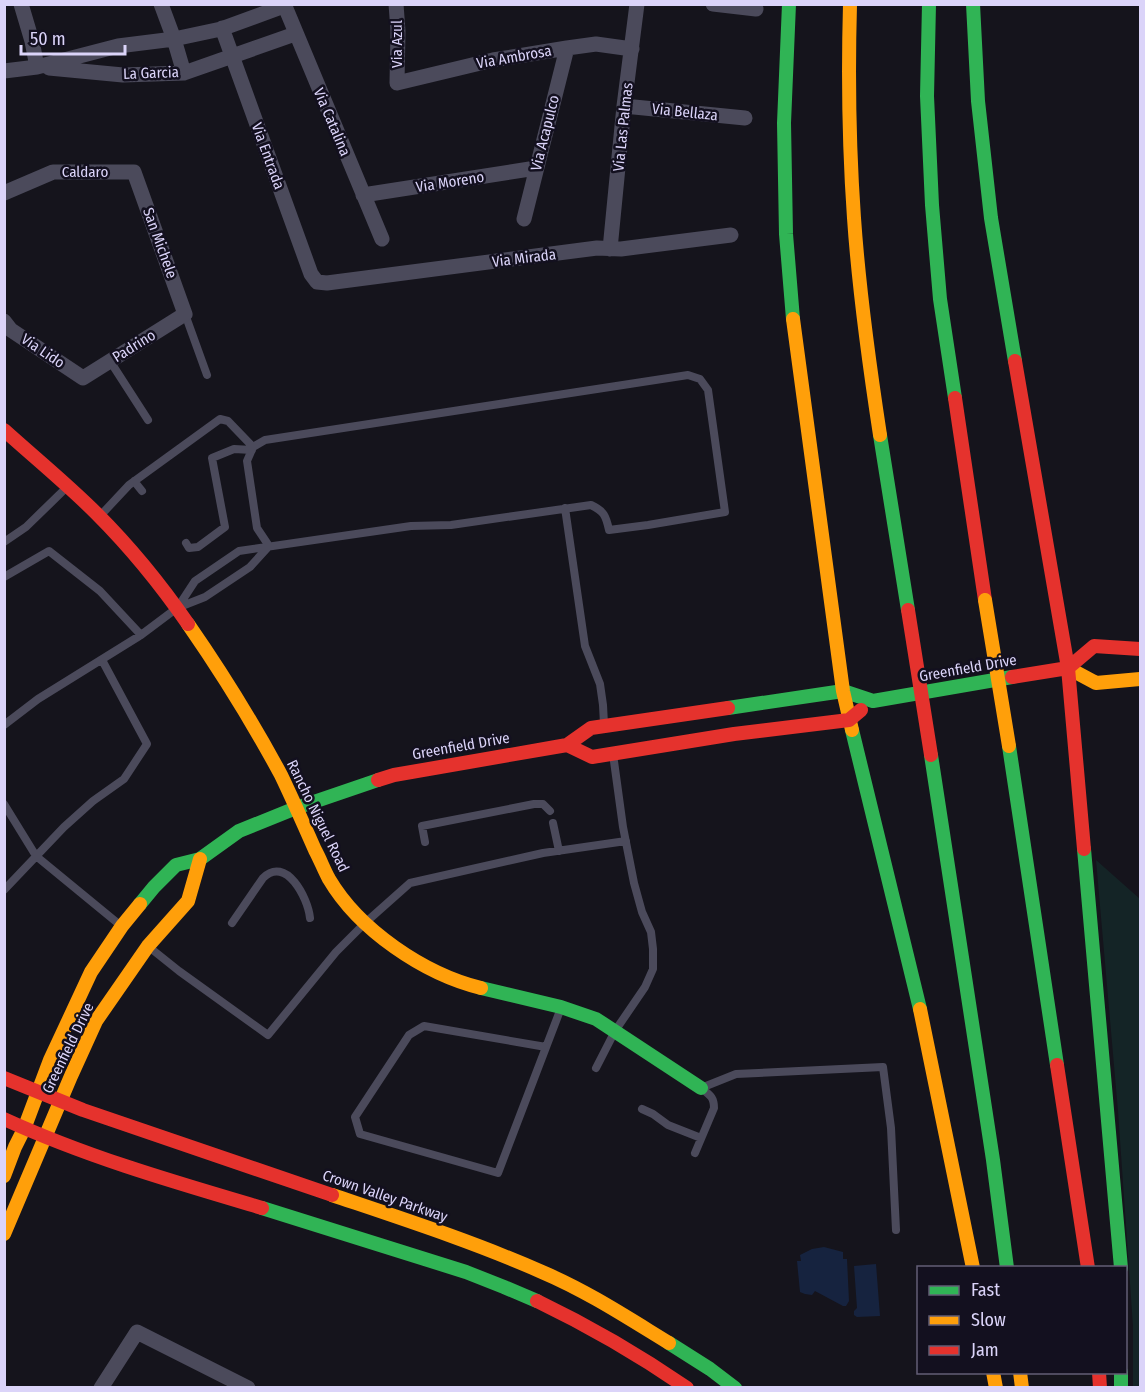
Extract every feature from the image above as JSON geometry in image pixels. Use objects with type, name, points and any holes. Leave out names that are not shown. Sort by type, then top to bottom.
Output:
[{"type":"main road","points":[[789,4],[784,123],[786,234],[797,350],[843,691],[919,1005],[973,1266]]},
{"type":"main road","points":[[850,4],[849,132],[854,212],[869,360],[991,1148],[1007,1266]]},
{"type":"main road","points":[[929,4],[927,96],[932,205],[940,299],[1088,1266]]},
{"type":"main road","points":[[973,4],[978,101],[990,218],[1068,668],[1121,1266]]},
{"type":"main road","name":"Rancho Niguel Road","points":[[4,430],[99,517],[130,550],[177,608],[244,709],[281,776],[329,879],[347,904],[365,923],[401,952],[435,972],[469,985],[561,1007],[596,1019],[701,1088]]},
{"type":"main road","points":[[1068,668],[1094,646],[1140,649]]},
{"type":"main road","points":[[1068,668],[1096,683],[1140,679]]},
{"type":"main road","name":"Greenfield Drive","points":[[4,1176],[50,1060],[77,1000],[91,972],[122,926],[154,887],[176,865],[200,859],[240,831],[296,808],[394,775],[475,759],[567,745],[591,728],[843,691],[873,700],[1068,668]]},
{"type":"main road","points":[[849,720],[873,700]]},
{"type":"main road","name":"Greenfield Drive","points":[[567,745],[592,756],[734,734],[849,720]]},
{"type":"main road","name":"Greenfield Drive","points":[[4,1234],[96,1021],[148,946],[188,901],[200,859]]},
{"type":"main road","name":"Crown Valley Parkway","points":[[4,1078],[38,1093],[233,1162],[419,1224],[543,1272],[610,1306],[710,1369],[735,1388]]},
{"type":"main road","points":[[4,1119],[95,1158],[370,1241],[515,1291],[617,1343],[663,1370],[687,1388]]},
{"type":"street","points":[[21,4],[37,67]]},
{"type":"street","points":[[161,4],[184,73]]},
{"type":"street","name":"Via Azul","points":[[396,4],[397,83]]},
{"type":"street","name":"Via Las Palmas","points":[[610,249],[637,4]]},
{"type":"street","points":[[713,4],[756,9]]},
{"type":"street","name":"La Garcia","points":[[4,71],[37,67],[118,46],[174,39],[222,28],[284,5]]},
{"type":"street","name":"Via Catalina","points":[[284,5],[382,239]]},
{"type":"street","name":"Via Entrada","points":[[222,28],[310,274],[317,282]]},
{"type":"street","name":"La Garcia","points":[[37,67],[123,75],[184,73],[295,34]]},
{"type":"street","name":"Via Ambrosa","points":[[397,83],[493,60],[567,48],[596,44],[632,49]]},
{"type":"street","name":"Via Acapulco","points":[[524,219],[567,48]]},
{"type":"street","name":"Via Bellaza","points":[[624,106],[745,118]]},
{"type":"street","name":"Via Moreno","points":[[363,195],[536,168]]},
{"type":"street","name":"Caldaro","points":[[4,193],[53,172],[134,172]]},
{"type":"street","name":"San Michele","points":[[134,172],[185,314]]},
{"type":"street","name":"Via Mirada","points":[[317,282],[327,283],[597,248],[621,249],[730,235]]},
{"type":"street","name":"Padrino","points":[[83,378],[185,314]]},
{"type":"street","name":"Via Lido","points":[[4,321],[11,330],[83,378]]},
{"type":"street","points":[[101,1388],[136,1332],[246,1387]]},
{"type":"lane","points":[[185,314],[207,375]]},
{"type":"lane","points":[[110,361],[148,420]]},
{"type":"lane","points":[[177,608],[195,581],[239,551],[411,526],[469,522],[591,505],[601,509],[607,519],[609,530],[725,512],[708,390],[700,379],[688,375],[265,440],[252,449],[247,461],[257,528],[269,546]]},
{"type":"lane","points":[[99,517],[134,481],[220,419],[228,421],[252,449]]},
{"type":"lane","points":[[186,543],[189,548],[198,547],[225,527],[212,458],[234,449],[252,449]]},
{"type":"lane","points":[[134,481],[142,491]]},
{"type":"lane","points":[[4,542],[26,527],[67,487]]},
{"type":"lane","points":[[566,508],[585,646],[600,684],[604,726]]},
{"type":"lane","points":[[4,725],[38,699],[141,635],[177,608],[205,597],[250,567],[269,546]]},
{"type":"lane","points":[[4,576],[50,551],[100,591],[141,635]]},
{"type":"lane","points":[[4,890],[93,801],[124,779],[147,744],[102,660]]},
{"type":"lane","points":[[596,1068],[615,1031],[645,987],[653,969],[651,932],[633,883],[613,753]]},
{"type":"lane","points":[[4,804],[36,856],[122,926]]},
{"type":"lane","points":[[425,842],[422,826],[534,804],[543,804],[550,811]]},
{"type":"lane","points":[[553,824],[559,851]]},
{"type":"lane","points":[[148,946],[268,1035],[336,952],[410,883],[559,851],[626,841]]},
{"type":"lane","points":[[232,923],[263,878],[268,873],[278,870],[290,878],[298,888],[307,905],[310,918]]},
{"type":"lane","points":[[546,1047],[424,1026],[409,1035],[354,1117],[360,1134],[498,1173],[546,1047],[561,1007]]},
{"type":"lane","points":[[701,1088],[736,1074],[883,1067],[891,1128],[896,1230]]},
{"type":"lane","points":[[695,1153],[714,1108],[714,1101],[701,1088]]},
{"type":"lane","points":[[642,1110],[653,1114],[668,1125],[701,1138]]},
{"type":"shaded area","points":[[1096,860],[1140,899],[1140,1387],[1133,1387],[1133,1326],[1118,1111]]},
{"type":"water","points":[[824,1247],[843,1252],[843,1259],[847,1259],[849,1301],[846,1306],[815,1291],[812,1295],[800,1292],[797,1261],[801,1261],[800,1255],[812,1249]]},
{"type":"water","points":[[876,1264],[880,1316],[857,1317],[854,1315],[857,1308],[854,1266]]},
{"type":"traffic: fast","points":[[789,4],[784,123],[786,234],[793,319]]},
{"type":"traffic: fast","points":[[929,4],[927,96],[932,205],[940,299],[955,398]]},
{"type":"traffic: fast","points":[[973,4],[978,101],[991,218],[1015,361]]},
{"type":"traffic: fast","points":[[880,435],[908,610]]},
{"type":"traffic: fast","points":[[728,708],[843,691],[873,701],[1012,677]]},
{"type":"traffic: fast","points":[[852,730],[920,1009]]},
{"type":"traffic: fast","points":[[1009,746],[1057,1065]]},
{"type":"traffic: fast","points":[[931,755],[993,1160],[1007,1266]]},
{"type":"traffic: fast","points":[[140,904],[176,865],[200,859],[239,831],[296,808],[378,780]]},
{"type":"traffic: fast","points":[[1084,849],[1121,1266]]},
{"type":"traffic: fast","points":[[481,988],[561,1007],[596,1019],[701,1088]]},
{"type":"traffic: fast","points":[[262,1208],[466,1272],[537,1301]]},
{"type":"traffic: fast","points":[[669,1343],[735,1388]]},
{"type":"traffic: fast","points":[[1121,1374],[1121,1388]]},
{"type":"traffic: slow","points":[[850,4],[849,111],[854,218],[865,327],[880,435]]},
{"type":"traffic: slow","points":[[793,319],[843,691],[852,730]]},
{"type":"traffic: slow","points":[[985,600],[1009,746]]},
{"type":"traffic: slow","points":[[188,624],[237,698],[270,756],[327,876],[342,898],[375,932],[416,961],[437,972],[481,988]]},
{"type":"traffic: slow","points":[[1068,668],[1096,683],[1140,679]]},
{"type":"traffic: slow","points":[[4,1234],[96,1021],[148,946],[188,901],[200,859]]},
{"type":"traffic: slow","points":[[4,1176],[50,1060],[91,972],[140,904]]},
{"type":"traffic: slow","points":[[920,1009],[973,1266]]},
{"type":"traffic: slow","points":[[332,1195],[464,1241],[559,1279],[669,1343]]},
{"type":"traffic: slow","points":[[993,1374],[996,1388]]},
{"type":"traffic: slow","points":[[1020,1374],[1022,1388]]},
{"type":"traffic: jam","points":[[1015,361],[1068,668],[1084,849]]},
{"type":"traffic: jam","points":[[955,398],[985,600]]},
{"type":"traffic: jam","points":[[4,430],[74,492],[109,527],[145,567],[188,624]]},
{"type":"traffic: jam","points":[[908,610],[931,755]]},
{"type":"traffic: jam","points":[[1012,677],[1068,668],[1094,646],[1140,649]]},
{"type":"traffic: jam","points":[[378,780],[394,775],[567,745],[591,728],[728,708]]},
{"type":"traffic: jam","points":[[567,745],[592,757],[734,734],[849,720],[861,710]]},
{"type":"traffic: jam","points":[[1057,1065],[1088,1266]]},
{"type":"traffic: jam","points":[[4,1078],[83,1110],[332,1195]]},
{"type":"traffic: jam","points":[[4,1119],[99,1157],[262,1208]]},
{"type":"traffic: jam","points":[[537,1301],[614,1342],[687,1388]]},
{"type":"traffic: jam","points":[[1099,1374],[1100,1388]]}]
